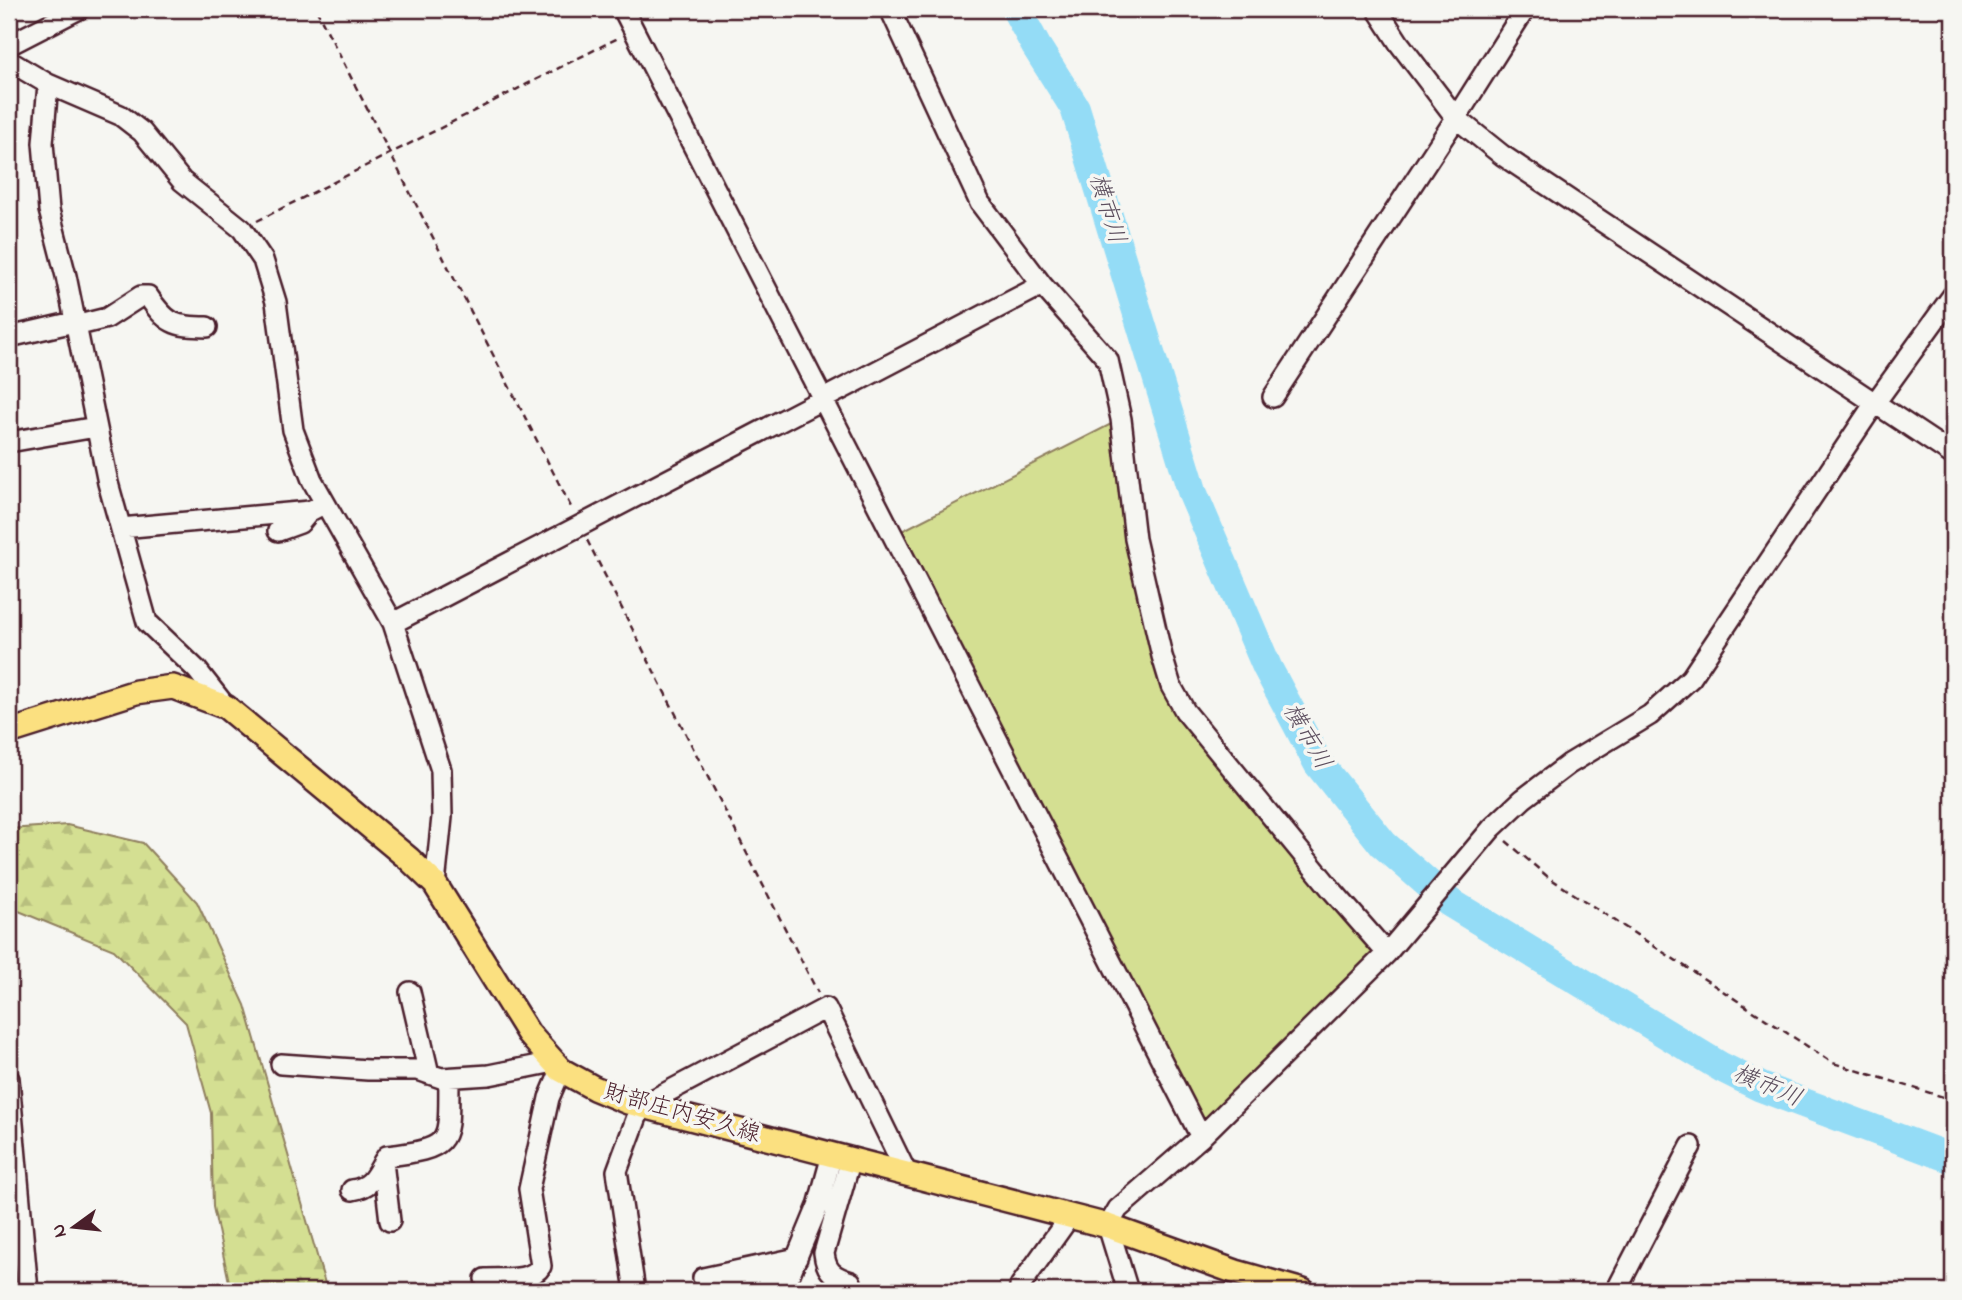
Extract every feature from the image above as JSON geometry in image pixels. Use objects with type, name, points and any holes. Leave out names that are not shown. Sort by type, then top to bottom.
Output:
[{"type":"main road","name":"財部庄内安久線","points":[[9,732],[136,692],[173,687],[226,707],[409,859],[435,884],[528,1033],[557,1066],[594,1088],[641,1106],[1108,1226],[1236,1272],[1303,1291]]},
{"type":"street","points":[[9,46],[79,9]]},
{"type":"street","points":[[623,9],[1201,1137]]},
{"type":"street","points":[[890,9],[980,203],[1042,285],[1108,360],[1121,419],[1135,539],[1171,686],[1185,711],[1209,743],[1392,946]]},
{"type":"street","points":[[1377,9],[1398,43],[1457,118],[1502,155],[1953,455]]},
{"type":"street","points":[[1273,397],[1457,118],[1525,9]]},
{"type":"street","points":[[9,61],[48,84],[120,115],[142,132],[182,181],[242,229],[263,260],[276,302],[293,430],[312,480],[318,507],[393,623],[441,770],[442,817],[435,884]]},
{"type":"street","points":[[48,84],[43,143],[48,210],[66,276],[96,427],[147,622],[197,670],[226,707]]},
{"type":"street","points":[[393,623],[1042,285]]},
{"type":"street","points":[[1128,1291],[1108,1226],[1118,1209],[1201,1137],[1392,946],[1486,834],[1523,799],[1569,764],[1650,715],[1691,678],[1875,403],[1953,295]]},
{"type":"street","points":[[9,337],[107,318],[141,296],[148,296],[169,323],[185,327],[207,327]]},
{"type":"street","points":[[9,442],[96,427]]},
{"type":"street","points":[[121,528],[318,507]]},
{"type":"street","points":[[278,531],[300,523],[318,507]]},
{"type":"street","points":[[410,992],[429,1074]]},
{"type":"street","points":[[635,1291],[617,1171],[641,1106],[826,1008],[907,1174]]},
{"type":"street","points":[[281,1064],[368,1070],[418,1070],[441,1079],[557,1066],[529,1189],[541,1266],[537,1273],[529,1276],[485,1279]]},
{"type":"street","points":[[352,1190],[365,1188],[372,1182],[387,1156],[425,1152],[439,1144],[448,1131],[449,1078]]},
{"type":"street","points":[[9,1079],[28,1291]]},
{"type":"street","points":[[1616,1291],[1691,1146]]},
{"type":"street","points":[[707,1285],[739,1282],[788,1284],[818,1206],[841,1157]]},
{"type":"street","points":[[841,1157],[824,1253],[826,1268],[835,1277],[851,1282]]},
{"type":"street","points":[[383,1162],[390,1221]]},
{"type":"street","points":[[1020,1291],[1020,1286],[1070,1216]]},
{"type":"street","points":[[707,1285],[797,1258]]},
{"type":"path","points":[[242,229],[634,30]]},
{"type":"path","points":[[1486,834],[1833,1063],[1953,1100]]},
{"type":"green space","points":[[1121,419],[1171,686],[1387,953],[1201,1137],[892,536]]},
{"type":"green space","points":[[67,825],[143,843],[197,902],[245,1005],[326,1287],[330,1291],[231,1291],[213,1207],[211,1113],[186,1023],[114,950],[9,907],[9,829]]},
{"type":"waterway","name":"横市川","points":[[1016,9],[1075,108],[1193,494],[1267,667],[1318,763],[1383,844],[1449,902],[1721,1067],[1761,1087],[1953,1159]]}]
